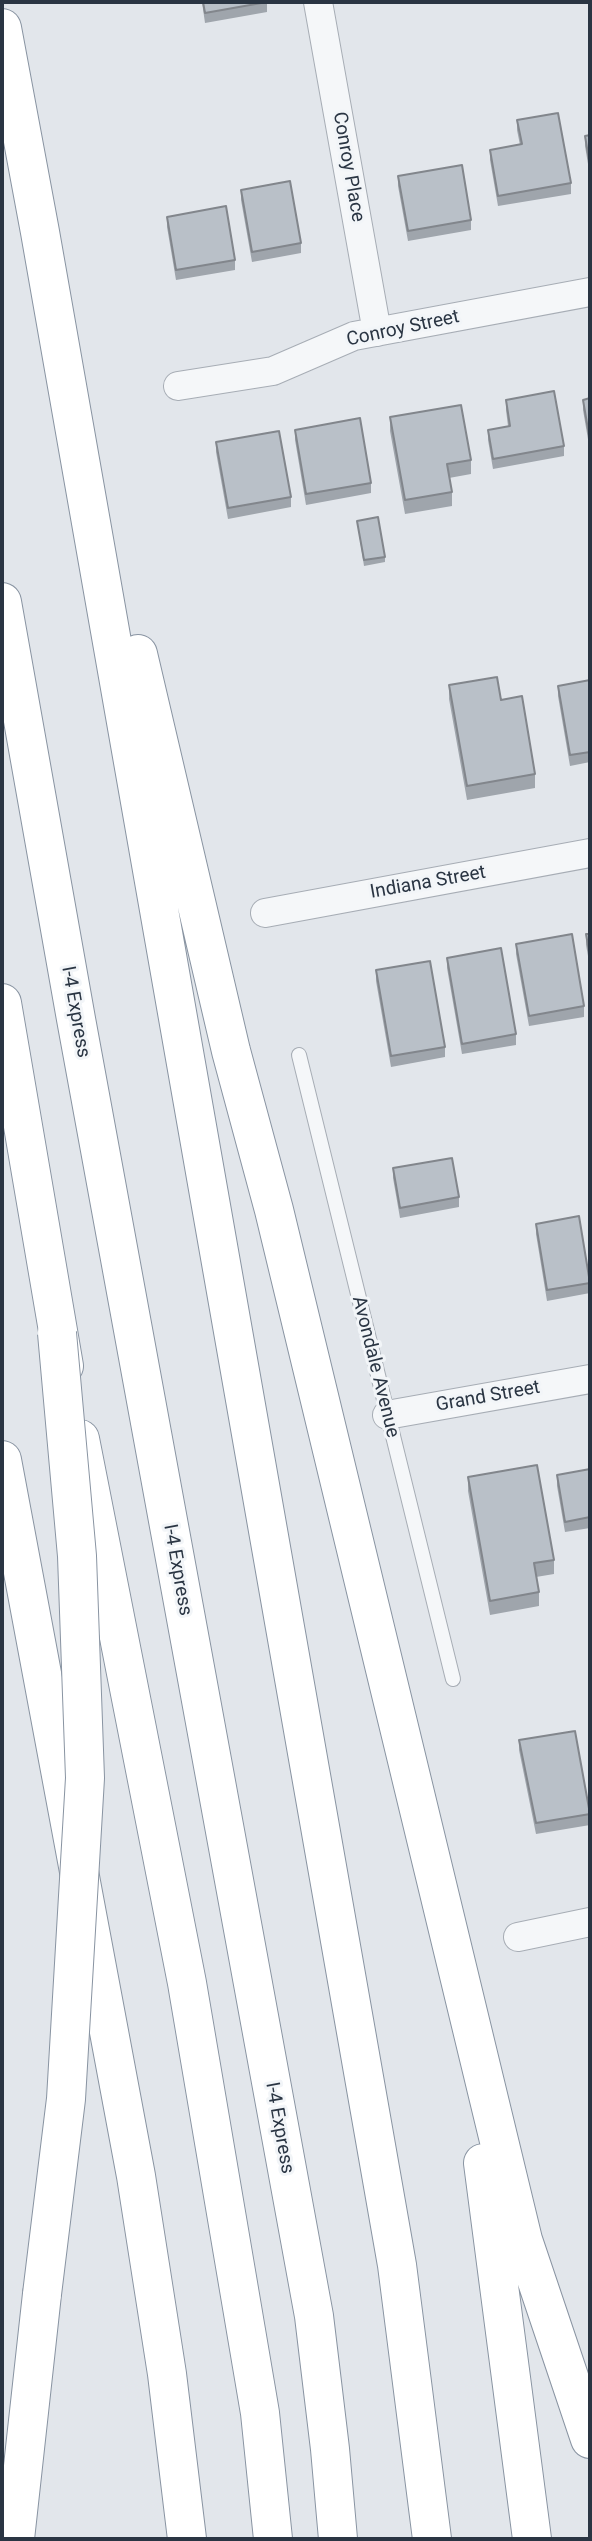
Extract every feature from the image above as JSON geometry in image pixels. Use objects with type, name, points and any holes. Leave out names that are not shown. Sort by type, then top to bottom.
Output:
[{"type":"highway","points":[[2,28],[397,2265],[432,2539]]},
{"type":"highway","points":[[40,232],[231,1051],[280,1237],[523,2240],[590,2439]]},
{"type":"highway","name":"I-4 Express","points":[[2,602],[78,1033],[314,2316],[338,2539]]},
{"type":"highway","points":[[2,1003],[57,1333],[101,1540],[187,1983],[260,2413],[273,2539]]},
{"type":"highway","points":[[15,2539],[66,2099],[85,1778],[78,1556],[57,1333]]},
{"type":"highway","points":[[2,1460],[136,2176],[167,2374],[187,2539]]},
{"type":"highway","points":[[456,1965],[532,2539]]},
{"type":"street","name":"Conroy Place","points":[[318,2],[377,332]]},
{"type":"street","name":"Conroy Street","points":[[178,386],[273,371],[354,336],[590,292]]},
{"type":"street","name":"Indiana Street","points":[[265,913],[590,853]]},
{"type":"street","name":"Grand Street","points":[[387,1415],[590,1379]]},
{"type":"street","points":[[518,1937],[590,1922]]},
{"type":"lane","name":"Avondale Avenue","points":[[299,1055],[453,1679]]},
{"type":"building","points":[[203,2],[267,2],[205,13]]},
{"type":"building","points":[[558,113],[571,183],[498,196],[490,150],[522,144],[517,120]]},
{"type":"building","points":[[590,135],[590,166],[585,136]]},
{"type":"building","points":[[462,165],[471,220],[408,231],[398,176]]},
{"type":"building","points":[[290,181],[301,243],[252,252],[241,190]]},
{"type":"building","points":[[226,206],[235,260],[176,270],[167,217]]},
{"type":"building","points":[[554,391],[564,446],[493,459],[488,430],[510,426],[506,400]]},
{"type":"building","points":[[590,398],[590,441],[583,400]]},
{"type":"building","points":[[461,405],[471,460],[447,464],[452,492],[405,500],[390,417]]},
{"type":"building","points":[[360,418],[371,483],[306,494],[295,430]]},
{"type":"building","points":[[279,431],[291,497],[228,508],[216,442]]},
{"type":"building","points":[[378,517],[385,557],[364,560],[357,521]]},
{"type":"building","points":[[497,677],[501,700],[522,696],[535,774],[467,786],[449,685]]},
{"type":"building","points":[[590,680],[590,752],[570,755],[558,686]]},
{"type":"building","points":[[572,934],[584,1006],[529,1016],[516,944]]},
{"type":"building","points":[[586,934],[590,934],[590,957]]},
{"type":"building","points":[[501,948],[516,1034],[462,1044],[447,958]]},
{"type":"building","points":[[430,961],[445,1047],[391,1056],[376,970]]},
{"type":"building","points":[[452,1158],[459,1197],[400,1208],[393,1168]]},
{"type":"building","points":[[579,1216],[590,1283],[547,1290],[536,1224]]},
{"type":"building","points":[[537,1465],[554,1560],[534,1563],[539,1592],[490,1601],[468,1477]]},
{"type":"building","points":[[590,1469],[590,1517],[565,1522],[557,1475]]},
{"type":"building","points":[[575,1731],[590,1814],[536,1823],[519,1740]]}]
